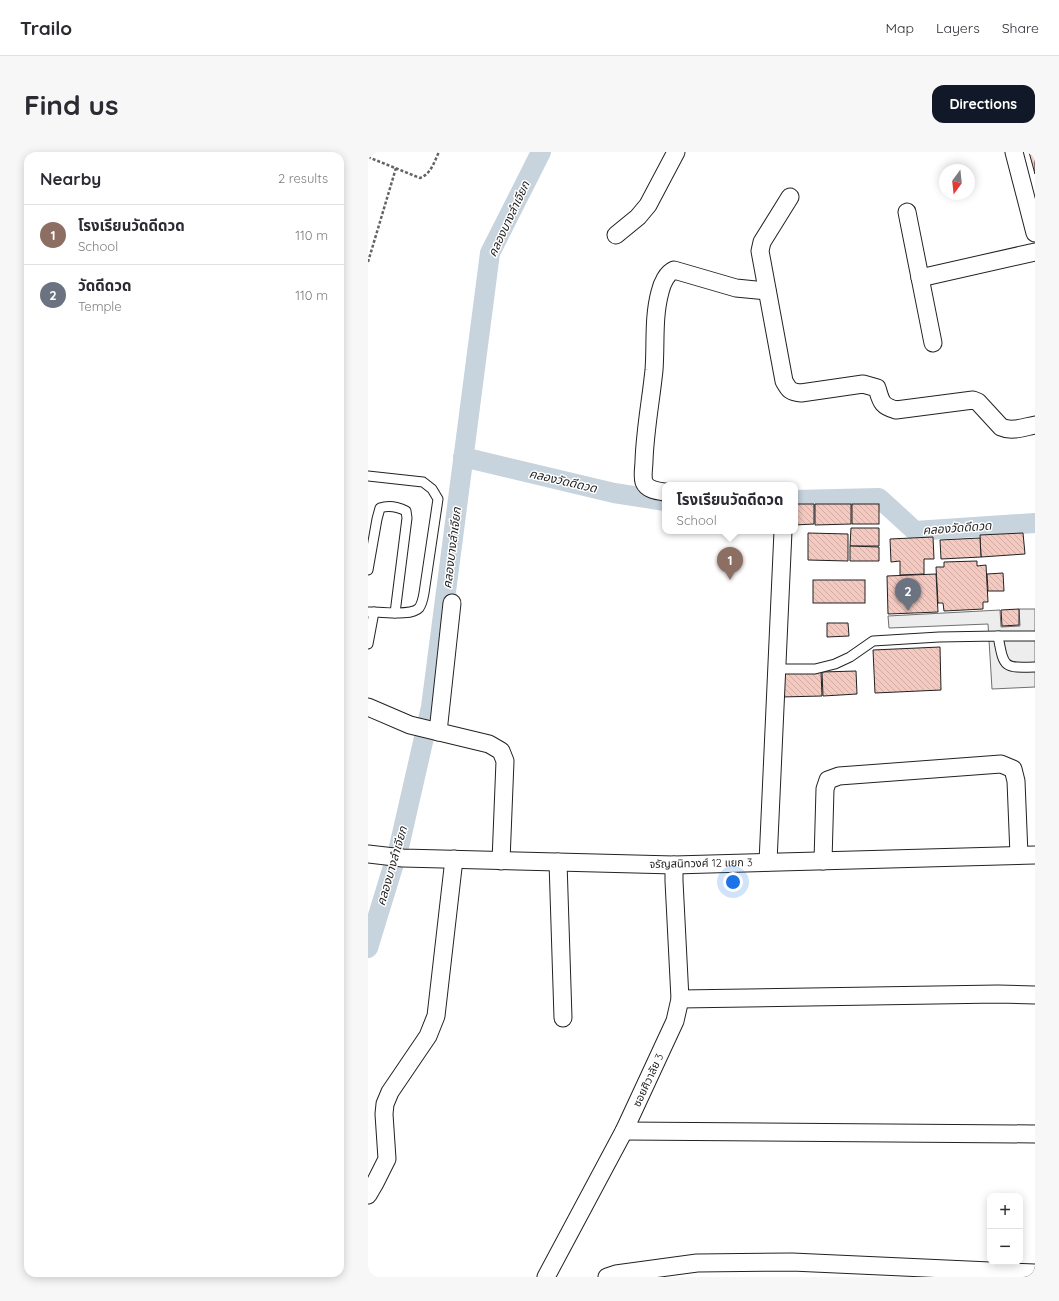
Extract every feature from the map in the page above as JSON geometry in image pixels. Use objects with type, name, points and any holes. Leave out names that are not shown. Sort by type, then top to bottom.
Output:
[{"type":"street","points":[[616,236],[638,217],[648,205],[676,152]]},
{"type":"street","points":[[1014,152],[1035,233]]},
{"type":"street","points":[[790,197],[762,242],[760,251],[784,381],[788,389],[801,393],[863,384],[869,385],[877,388],[880,401],[887,408],[896,410],[973,400],[978,402],[1005,429],[1012,430],[1035,425]]},
{"type":"street","points":[[907,212],[933,343]]},
{"type":"street","points":[[920,278],[1035,252]]},
{"type":"street","points":[[662,492],[653,490],[646,485],[644,478],[644,450],[654,368],[655,314],[660,290],[669,272],[674,270],[736,288],[767,291]]},
{"type":"street","points":[[768,862],[783,534]]},
{"type":"street","points":[[435,732],[452,603]]},
{"type":"street","points":[[368,707],[410,725],[489,744],[501,751],[505,762],[501,861]]},
{"type":"street","points":[[823,861],[825,789],[828,780],[839,776],[1001,764],[1013,769],[1027,855]]},
{"type":"street","name":"จรัญสนิทวงศ์ 12 แยก 3","points":[[372,854],[403,858],[674,865],[1027,855]]},
{"type":"street","points":[[368,1195],[381,1173],[387,1159],[384,1114],[385,1104],[390,1092],[428,1036],[436,1016],[454,859]]},
{"type":"street","points":[[558,862],[563,1018]]},
{"type":"street","name":"ซอยศิวาลัย 3","points":[[546,1277],[624,1132],[675,1021],[680,999],[674,865]]},
{"type":"street","points":[[680,999],[1035,994]]},
{"type":"street","points":[[624,1132],[942,1132],[1035,1134]]},
{"type":"street","points":[[607,1277],[616,1274],[697,1263],[792,1262],[1035,1273]]},
{"type":"lane","points":[[368,476],[423,482],[432,489],[438,499],[422,604],[418,610],[410,612],[371,612],[368,644]]},
{"type":"lane","points":[[368,570],[380,508],[386,506],[401,508],[406,511],[407,518],[395,613]]},
{"type":"lane","points":[[998,636],[1002,660],[1007,665],[1013,667],[1035,666]]},
{"type":"lane","points":[[777,669],[815,669],[835,664],[850,657],[873,642],[939,637],[1035,636]]},
{"type":"path","points":[[368,157],[415,176],[423,177],[430,171],[439,152]]},
{"type":"path","points":[[368,262],[396,168]]},
{"type":"shaded area","points":[[1019,609],[1035,609],[1035,687],[992,689],[988,624],[889,628],[888,616],[1000,610],[1001,627],[1020,626]]},
{"type":"building","points":[[1029,152],[1035,152],[1035,174]]},
{"type":"building","points":[[798,504],[814,504],[814,524],[798,525]]},
{"type":"building","points":[[815,504],[851,504],[851,524],[815,525]]},
{"type":"building","points":[[852,504],[879,504],[879,524],[852,524]]},
{"type":"building","points":[[851,528],[879,528],[879,546],[850,546]]},
{"type":"building","points":[[808,533],[848,534],[848,561],[808,560]]},
{"type":"building","points":[[1023,533],[1025,554],[981,557],[980,535]]},
{"type":"building","points":[[933,537],[934,559],[924,559],[924,574],[900,575],[900,561],[891,562],[890,539]]},
{"type":"building","points":[[980,538],[981,557],[941,559],[940,540]]},
{"type":"building","points":[[850,546],[879,547],[879,561],[850,561]]},
{"type":"building","points":[[977,561],[977,566],[986,565],[988,602],[983,602],[983,609],[944,611],[943,603],[938,603],[936,567],[944,567],[944,562]]},
{"type":"building","points":[[1003,573],[1004,591],[988,591],[987,574]]},
{"type":"building","points":[[936,574],[938,612],[888,614],[887,576]]},
{"type":"building","points":[[813,580],[865,580],[865,603],[813,603]]},
{"type":"building","points":[[1019,609],[1019,625],[1002,626],[1001,610]]},
{"type":"building","points":[[827,623],[848,623],[849,636],[827,637]]},
{"type":"building","points":[[940,647],[941,690],[875,693],[873,650]]},
{"type":"building","points":[[856,671],[857,694],[823,696],[822,672]]},
{"type":"building","points":[[821,672],[822,696],[781,697],[781,673]]},
{"type":"waterway","name":"คลองบางลำเจียก","points":[[368,948],[399,847],[431,707],[490,253],[541,152]]},
{"type":"waterway","name":"คลองวัดดีดวด","points":[[463,457],[614,493],[662,501]]},
{"type":"waterway","name":"คลองวัดดีดวด","points":[[798,500],[879,498],[915,531],[1035,523]]},
{"type":"place","name":"โรงเรียนวัดดีดวด","points":[[730,580]]},
{"type":"place","name":"วัดดีดวด","points":[[908,611]]}]
